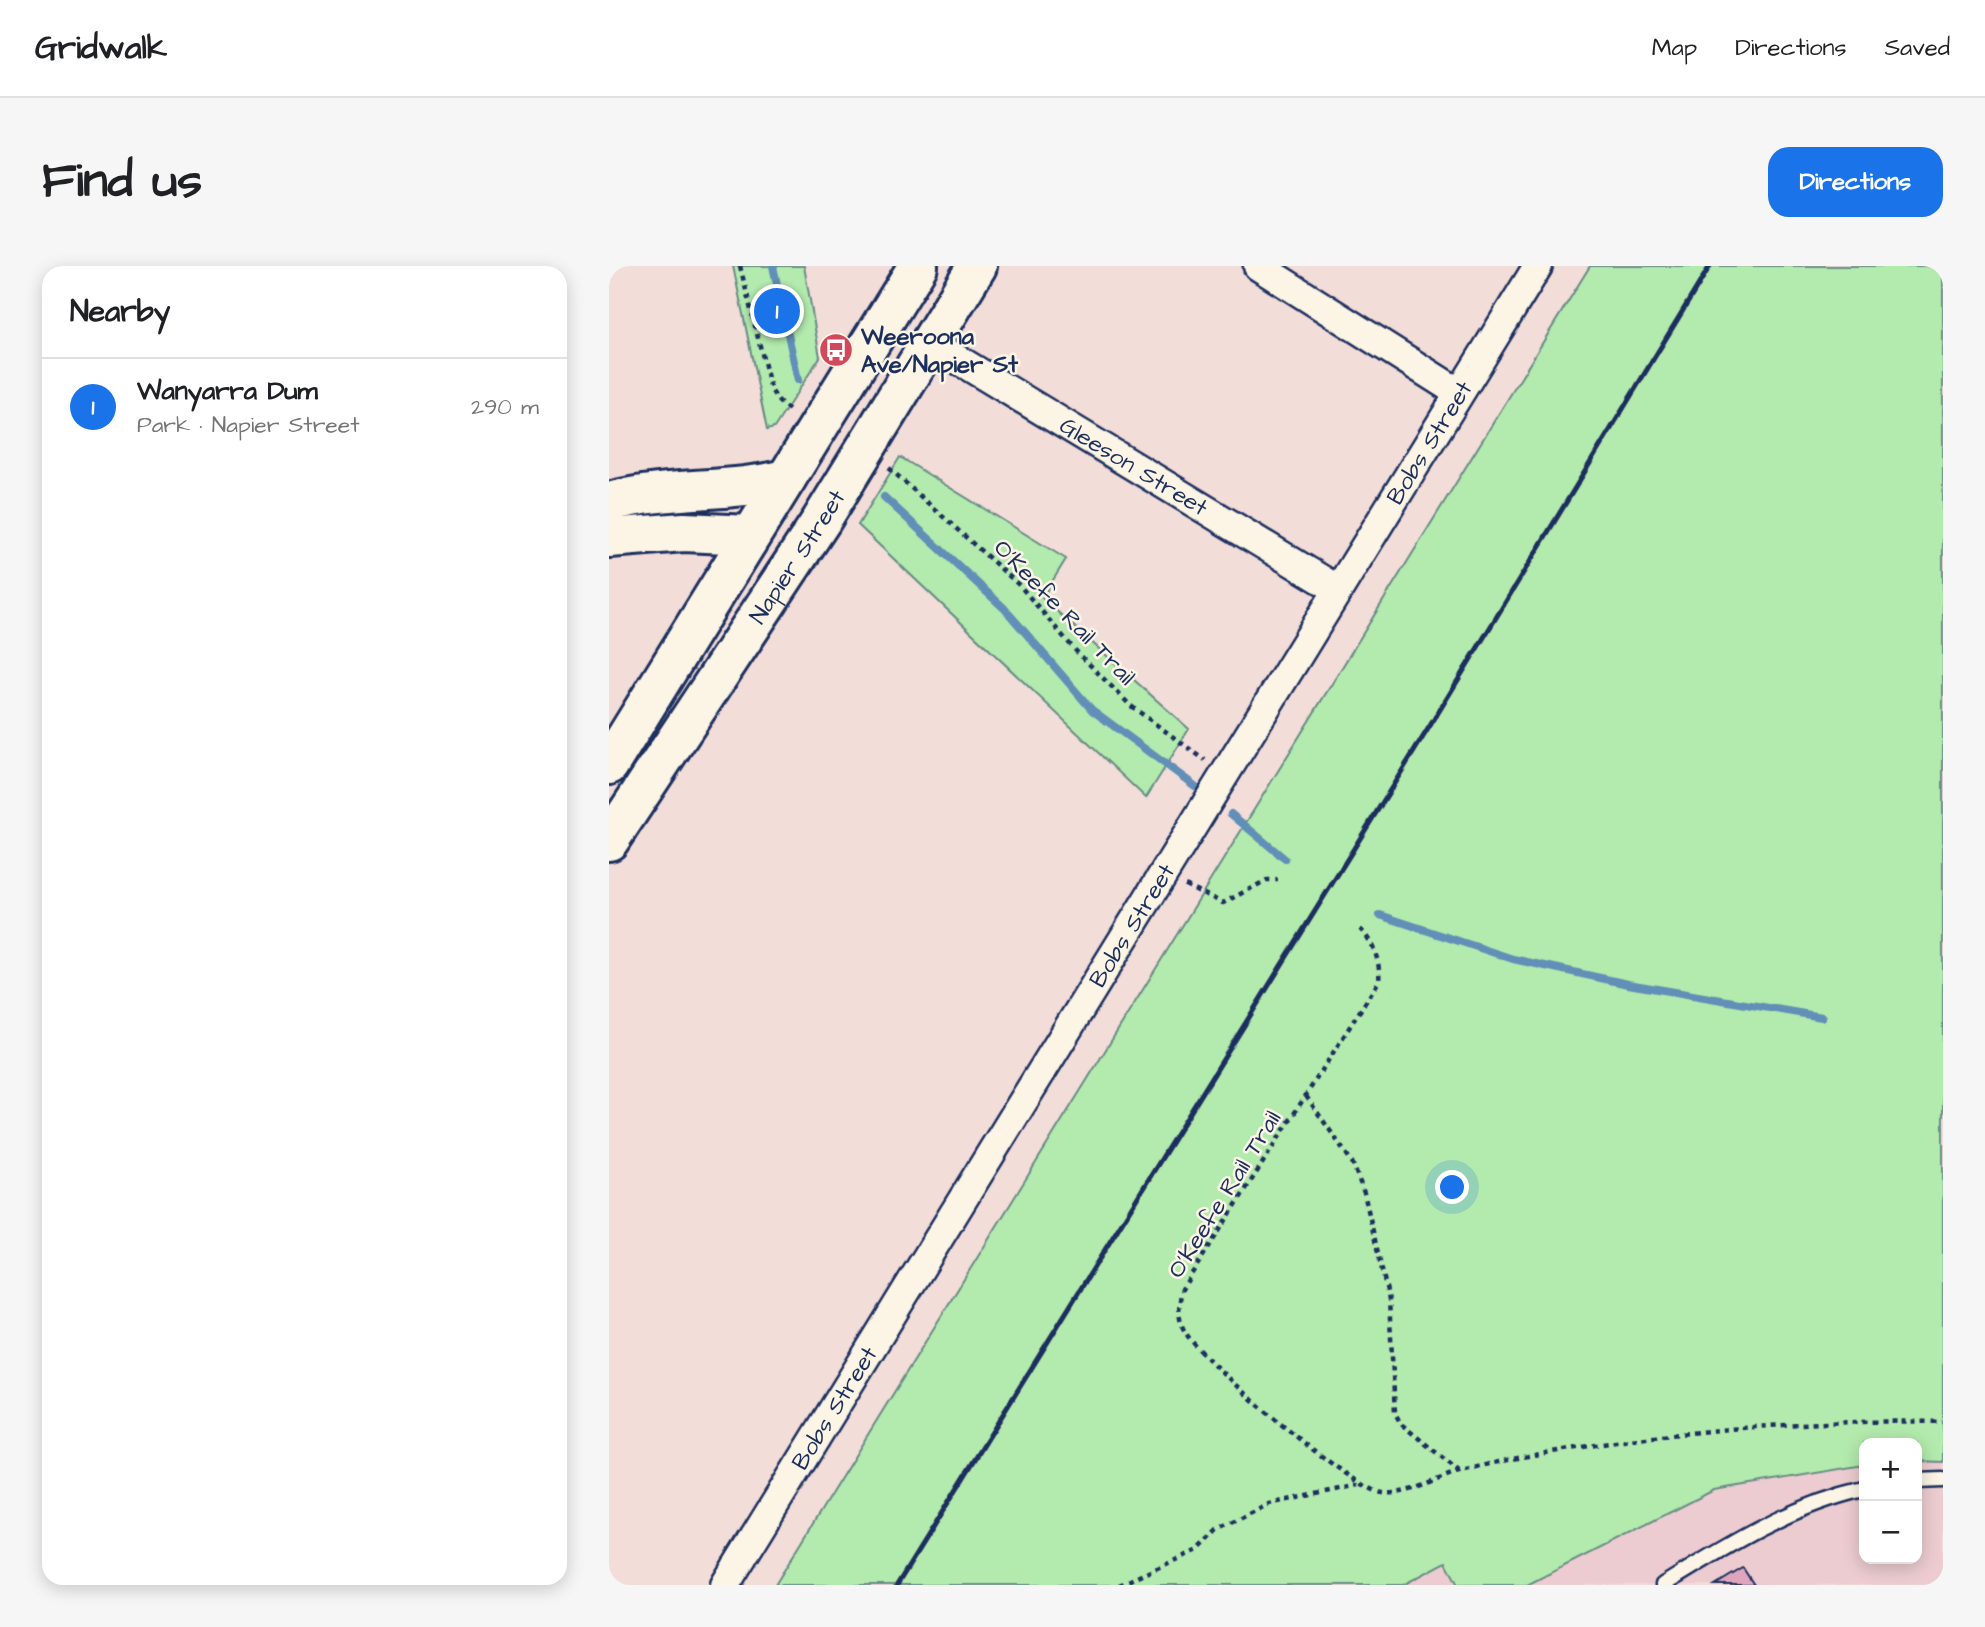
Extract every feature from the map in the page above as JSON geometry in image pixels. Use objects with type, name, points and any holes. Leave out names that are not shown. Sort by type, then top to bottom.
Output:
[{"type":"main road","name":"Napier Street","points":[[609,765],[918,266]]},
{"type":"main road","name":"Napier Street","points":[[609,841],[764,610],[932,344],[977,266]]},
{"type":"main road","points":[[609,538],[684,532],[751,535],[778,532],[795,519],[932,344]]},
{"type":"main road","points":[[609,502],[663,491],[745,487],[786,479]]},
{"type":"street","points":[[1258,266],[1459,393]]},
{"type":"street","name":"Bobs Street","points":[[725,1585],[1538,266]]},
{"type":"street","name":"Gleeson Street","points":[[932,344],[1337,589]]},
{"type":"lane","points":[[1922,1481],[1943,1480]]},
{"type":"lane","points":[[1663,1585],[1771,1522],[1859,1491]]},
{"type":"path","points":[[740,266],[771,390],[779,402],[792,412]]},
{"type":"path","name":"O'Keefe Rail Trail","points":[[886,465],[1020,586],[1075,650],[1131,706],[1226,775]]},
{"type":"path","points":[[1164,873],[1206,897],[1223,903],[1267,880],[1278,880]]},
{"type":"path","name":"O'Keefe Rail Trail","points":[[1360,929],[1371,943],[1380,972],[1379,981],[1188,1277],[1179,1302],[1179,1317],[1184,1331],[1213,1366],[1360,1485],[1387,1494],[1459,1471],[1611,1443],[1741,1427],[1852,1421],[1943,1422]]},
{"type":"path","points":[[1306,1097],[1352,1162],[1364,1193],[1389,1300],[1395,1413],[1401,1424],[1459,1471]]},
{"type":"path","points":[[1119,1585],[1198,1550],[1218,1530],[1269,1504],[1360,1485]]},
{"type":"shaded area","points":[[1922,1461],[1943,1462],[1943,1585],[1527,1585],[1714,1490],[1859,1466],[1859,1564],[1922,1564]]},
{"type":"shaded area","points":[[1446,1562],[1458,1585],[1403,1585]]},
{"type":"green space","points":[[733,266],[804,266],[820,357],[774,428],[767,430]]},
{"type":"green space","points":[[1590,266],[1943,266],[1943,1462],[1922,1461],[1922,1438],[1859,1438],[1859,1466],[1714,1490],[1527,1585],[1458,1585],[1446,1562],[1403,1585],[775,1585]]},
{"type":"green space","points":[[900,457],[1066,559],[1042,598],[1189,729],[1146,798],[858,525]]},
{"type":"building","points":[[1743,1568],[1754,1585],[1715,1585]]},
{"type":"waterway","points":[[773,266],[798,380]]},
{"type":"waterway","points":[[884,497],[1004,608],[1092,710],[1195,786]]},
{"type":"waterway","points":[[1231,814],[1285,859]]},
{"type":"waterway","points":[[1380,915],[1513,959],[1628,984],[1822,1017]]},
{"type":"railway","points":[[897,1585],[1441,708],[1710,266]]},
{"type":"place","name":"Wanyarra Dum","points":[[777,311]]},
{"type":"place","name":"Weeroona Ave/Napier St","points":[[836,350]]}]
